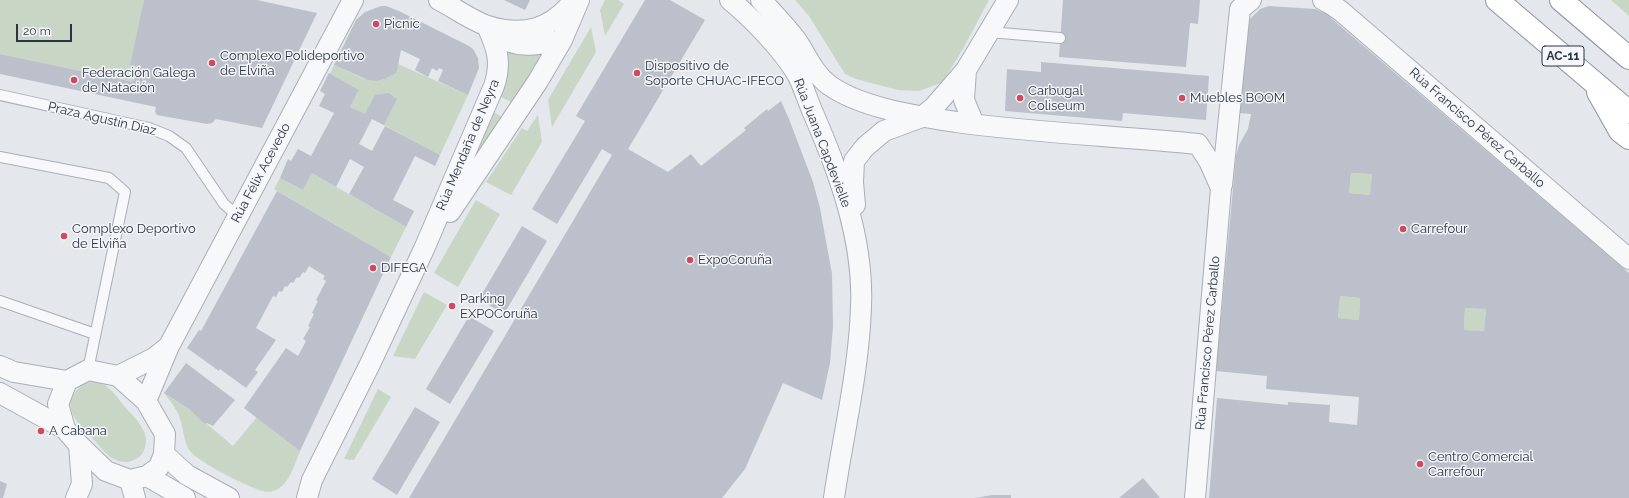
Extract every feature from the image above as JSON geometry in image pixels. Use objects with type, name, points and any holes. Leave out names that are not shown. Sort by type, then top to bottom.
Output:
[{"type":"highway","name":"AC-11","points":[[1497,0],[1629,112]]},
{"type":"highway","points":[[1561,0],[1628,57]]},
{"type":"highway","points":[[1591,79],[1620,131],[1629,138]]},
{"type":"street","name":"Rúa Félix Acevedo","points":[[146,401],[169,346],[354,0]]},
{"type":"street","points":[[439,0],[487,26],[502,39],[522,45],[543,44],[562,40]]},
{"type":"street","points":[[487,26],[516,30],[528,30],[543,26],[557,18],[574,0]]},
{"type":"street","name":"Rúa Mendaña de Neyra","points":[[424,249],[515,116],[562,40],[579,0]]},
{"type":"street","name":"Rúa Juana Capdevielle","points":[[730,0],[742,10],[773,42],[796,73],[821,131],[847,203],[860,262]]},
{"type":"street","name":"Rúa Juana Capdevielle","points":[[761,0],[797,41],[814,70],[828,84],[865,103],[922,117]]},
{"type":"street","name":"Rúa Juana Capdevielle","points":[[834,498],[858,353],[862,306],[860,262],[852,182],[854,161],[865,147],[884,131],[922,117],[934,107],[966,70],[1008,0]]},
{"type":"street","name":"Rúa Francisco Pérez Carballo","points":[[1195,498],[1227,118],[1240,9],[1251,0]]},
{"type":"street","name":"Rúa Francisco Pérez Carballo","points":[[1323,0],[1342,12],[1627,257]]},
{"type":"street","name":"Rúa Mendaña de Neyra","points":[[292,498],[310,489],[424,249],[494,86],[498,74],[498,58],[487,26]]},
{"type":"street","points":[[966,70],[964,100],[986,128]]},
{"type":"street","points":[[922,117],[986,128],[1198,144],[1227,118]]},
{"type":"street","name":"Rúa Francisco Pérez Carballo","points":[[1198,144],[1209,161],[1221,188]]},
{"type":"street","name":"Rúa Félix Acevedo","points":[[118,376],[154,358],[169,346]]},
{"type":"street","points":[[0,366],[14,372],[67,381],[88,370],[118,376],[146,401],[165,434],[164,454],[159,467],[138,485]]},
{"type":"street","points":[[64,429],[58,404],[67,381]]},
{"type":"street","points":[[0,393],[64,429],[106,471],[138,485],[185,498]]},
{"type":"street","points":[[79,445],[79,493]]},
{"type":"street","points":[[164,454],[187,475],[229,498]]},
{"type":"street","points":[[79,493],[94,475],[106,471]]},
{"type":"lane","points":[[989,32],[1060,38]]},
{"type":"lane","name":"Praza Agustín Díaz","points":[[0,95],[149,128],[169,136],[186,148],[224,204],[238,216]]},
{"type":"lane","points":[[0,157],[109,178],[125,192],[88,370]]},
{"type":"lane","points":[[0,301],[95,334]]},
{"type":"green space","points":[[0,0],[144,0],[133,82],[0,54]]},
{"type":"green space","points":[[605,0],[618,0],[624,4],[605,36],[600,10]]},
{"type":"green space","points":[[795,0],[989,0],[943,82],[919,91],[898,90],[856,79],[845,74],[809,16]]},
{"type":"green space","points":[[1611,0],[1629,0],[1629,16]]},
{"type":"green space","points":[[591,27],[596,52],[552,127],[548,100]]},
{"type":"green space","points":[[506,50],[515,54],[544,53],[511,102],[499,96]]},
{"type":"green space","points":[[398,64],[468,95],[440,155],[350,107],[359,90],[330,74],[334,65],[365,79],[378,80],[387,78],[395,73]]},
{"type":"green space","points":[[491,110],[503,118],[451,200]]},
{"type":"green space","points":[[538,115],[542,142],[511,195],[486,182],[522,128],[527,131]]},
{"type":"green space","points":[[312,173],[406,227],[391,257],[274,189],[280,178],[303,190]]},
{"type":"green space","points":[[1351,173],[1372,174],[1370,195],[1349,193]]},
{"type":"green space","points":[[476,200],[500,214],[458,287],[434,273]]},
{"type":"green space","points":[[424,292],[447,305],[415,359],[393,356]]},
{"type":"green space","points":[[1340,296],[1360,298],[1359,320],[1338,318]]},
{"type":"green space","points":[[1465,308],[1486,309],[1484,331],[1464,330]]},
{"type":"green space","points":[[94,381],[103,384],[112,391],[141,426],[146,438],[146,444],[142,455],[136,459],[128,462],[122,462],[110,457],[85,431],[75,418],[70,405],[71,398],[80,387],[86,383]]},
{"type":"green space","points":[[378,389],[391,397],[354,460],[344,459]]},
{"type":"green space","points":[[164,393],[189,409],[233,446],[257,417],[300,451],[288,479],[281,487],[268,492],[251,487],[215,469],[195,456],[190,451],[186,443],[177,412]]},
{"type":"building","name":"Complexo Polideportivo de Elviña","points":[[144,0],[257,0],[317,13],[262,128],[216,119],[212,123],[207,124],[157,115],[155,112],[156,107],[0,74],[0,54],[133,82],[137,67],[130,66]]},
{"type":"building","points":[[504,0],[530,0],[525,10]]},
{"type":"building","name":"ExpoCoruña","points":[[645,0],[670,0],[705,20],[628,149],[668,172],[691,154],[701,166],[746,130],[744,128],[767,109],[768,111],[781,101],[789,119],[813,182],[820,208],[832,274],[833,326],[830,363],[822,400],[783,383],[745,469],[722,498],[409,498],[612,155],[602,149],[557,224],[532,209],[585,121],[576,116]]},
{"type":"building","points":[[1063,0],[1200,0],[1198,24],[1190,23],[1186,67],[1059,57]]},
{"type":"building","points":[[381,6],[386,6],[399,11],[473,49],[478,58],[479,68],[468,95],[438,81],[443,70],[439,68],[437,71],[432,68],[428,77],[415,70],[420,59],[401,50],[396,73],[385,79],[376,81],[368,80],[334,65],[356,20],[365,12]]},
{"type":"building","name":"Carrefour","points":[[1269,6],[1315,9],[1325,13],[1629,273],[1629,498],[1209,498],[1217,398],[1288,405],[1288,402],[1330,405],[1329,422],[1357,425],[1359,397],[1266,389],[1267,376],[1216,371],[1236,156],[1239,145],[1248,129],[1251,114],[1238,113],[1248,21],[1260,9]],"holes":[[[1351,173],[1372,174],[1370,195],[1349,193]],[[1340,296],[1360,298],[1359,320],[1338,318]],[[1465,308],[1486,309],[1484,331],[1464,330]]]},
{"type":"building","points":[[1041,62],[1209,76],[1206,120],[1123,113],[1122,121],[1005,111],[1007,69],[1041,72]]},
{"type":"building","points":[[329,73],[359,90],[350,107],[365,114],[375,95],[389,93],[397,99],[384,125],[372,119],[359,144],[372,151],[385,126],[440,155],[435,166],[415,156],[393,200],[414,211],[406,227],[349,194],[364,167],[350,159],[336,187],[312,173],[303,190],[280,178],[288,159],[291,161],[298,149],[311,156],[334,113],[319,106],[325,94],[320,91]]},
{"type":"building","points":[[277,191],[391,257],[300,451],[244,408],[286,348],[298,356],[306,341],[303,339],[310,327],[308,326],[314,314],[312,313],[318,301],[316,300],[326,281],[323,279],[325,276],[309,266],[305,273],[303,272],[299,278],[297,277],[293,283],[291,282],[287,287],[285,286],[282,292],[279,291],[276,297],[273,296],[256,328],[276,340],[255,370],[258,372],[246,388],[187,348],[199,330],[201,331]]},
{"type":"building","points":[[522,226],[547,241],[504,314],[479,299]]},
{"type":"building","points":[[469,316],[494,331],[450,404],[426,389]]},
{"type":"building","points":[[186,363],[235,400],[213,426],[207,423],[205,424],[189,409],[164,393]]},
{"type":"building","points":[[415,407],[440,422],[397,495],[372,479]]},
{"type":"building","points":[[1143,478],[1160,498],[1119,498]]},
{"type":"building","points":[[0,481],[7,484],[3,498],[0,498]]},
{"type":"building","points":[[992,495],[1011,495],[1011,498],[975,498]]},
{"type":"place","name":"Picnic","points":[[376,24]]},
{"type":"place","name":"Complexo Polideportivo de Elviña","points":[[212,63]]},
{"type":"place","name":"Dispositivo de Soporte CHUAC-IFECO","points":[[637,73]]},
{"type":"place","name":"Federación Galega de Natación","points":[[74,80]]},
{"type":"place","name":"Carbugal Coliseum","points":[[1020,98]]},
{"type":"place","name":"Muebles BOOM","points":[[1182,98]]},
{"type":"place","name":"Carrefour","points":[[1403,229]]},
{"type":"place","name":"Complexo Deportivo de Elviña","points":[[64,236]]},
{"type":"place","name":"ExpoCoruña","points":[[690,260]]},
{"type":"place","name":"DIFEGA","points":[[373,268]]},
{"type":"place","name":"Parking EXPOCoruña","points":[[452,306]]},
{"type":"place","name":"A Cabana","points":[[41,431]]},
{"type":"place","name":"Centro Comercial Carrefour","points":[[1420,464]]}]
